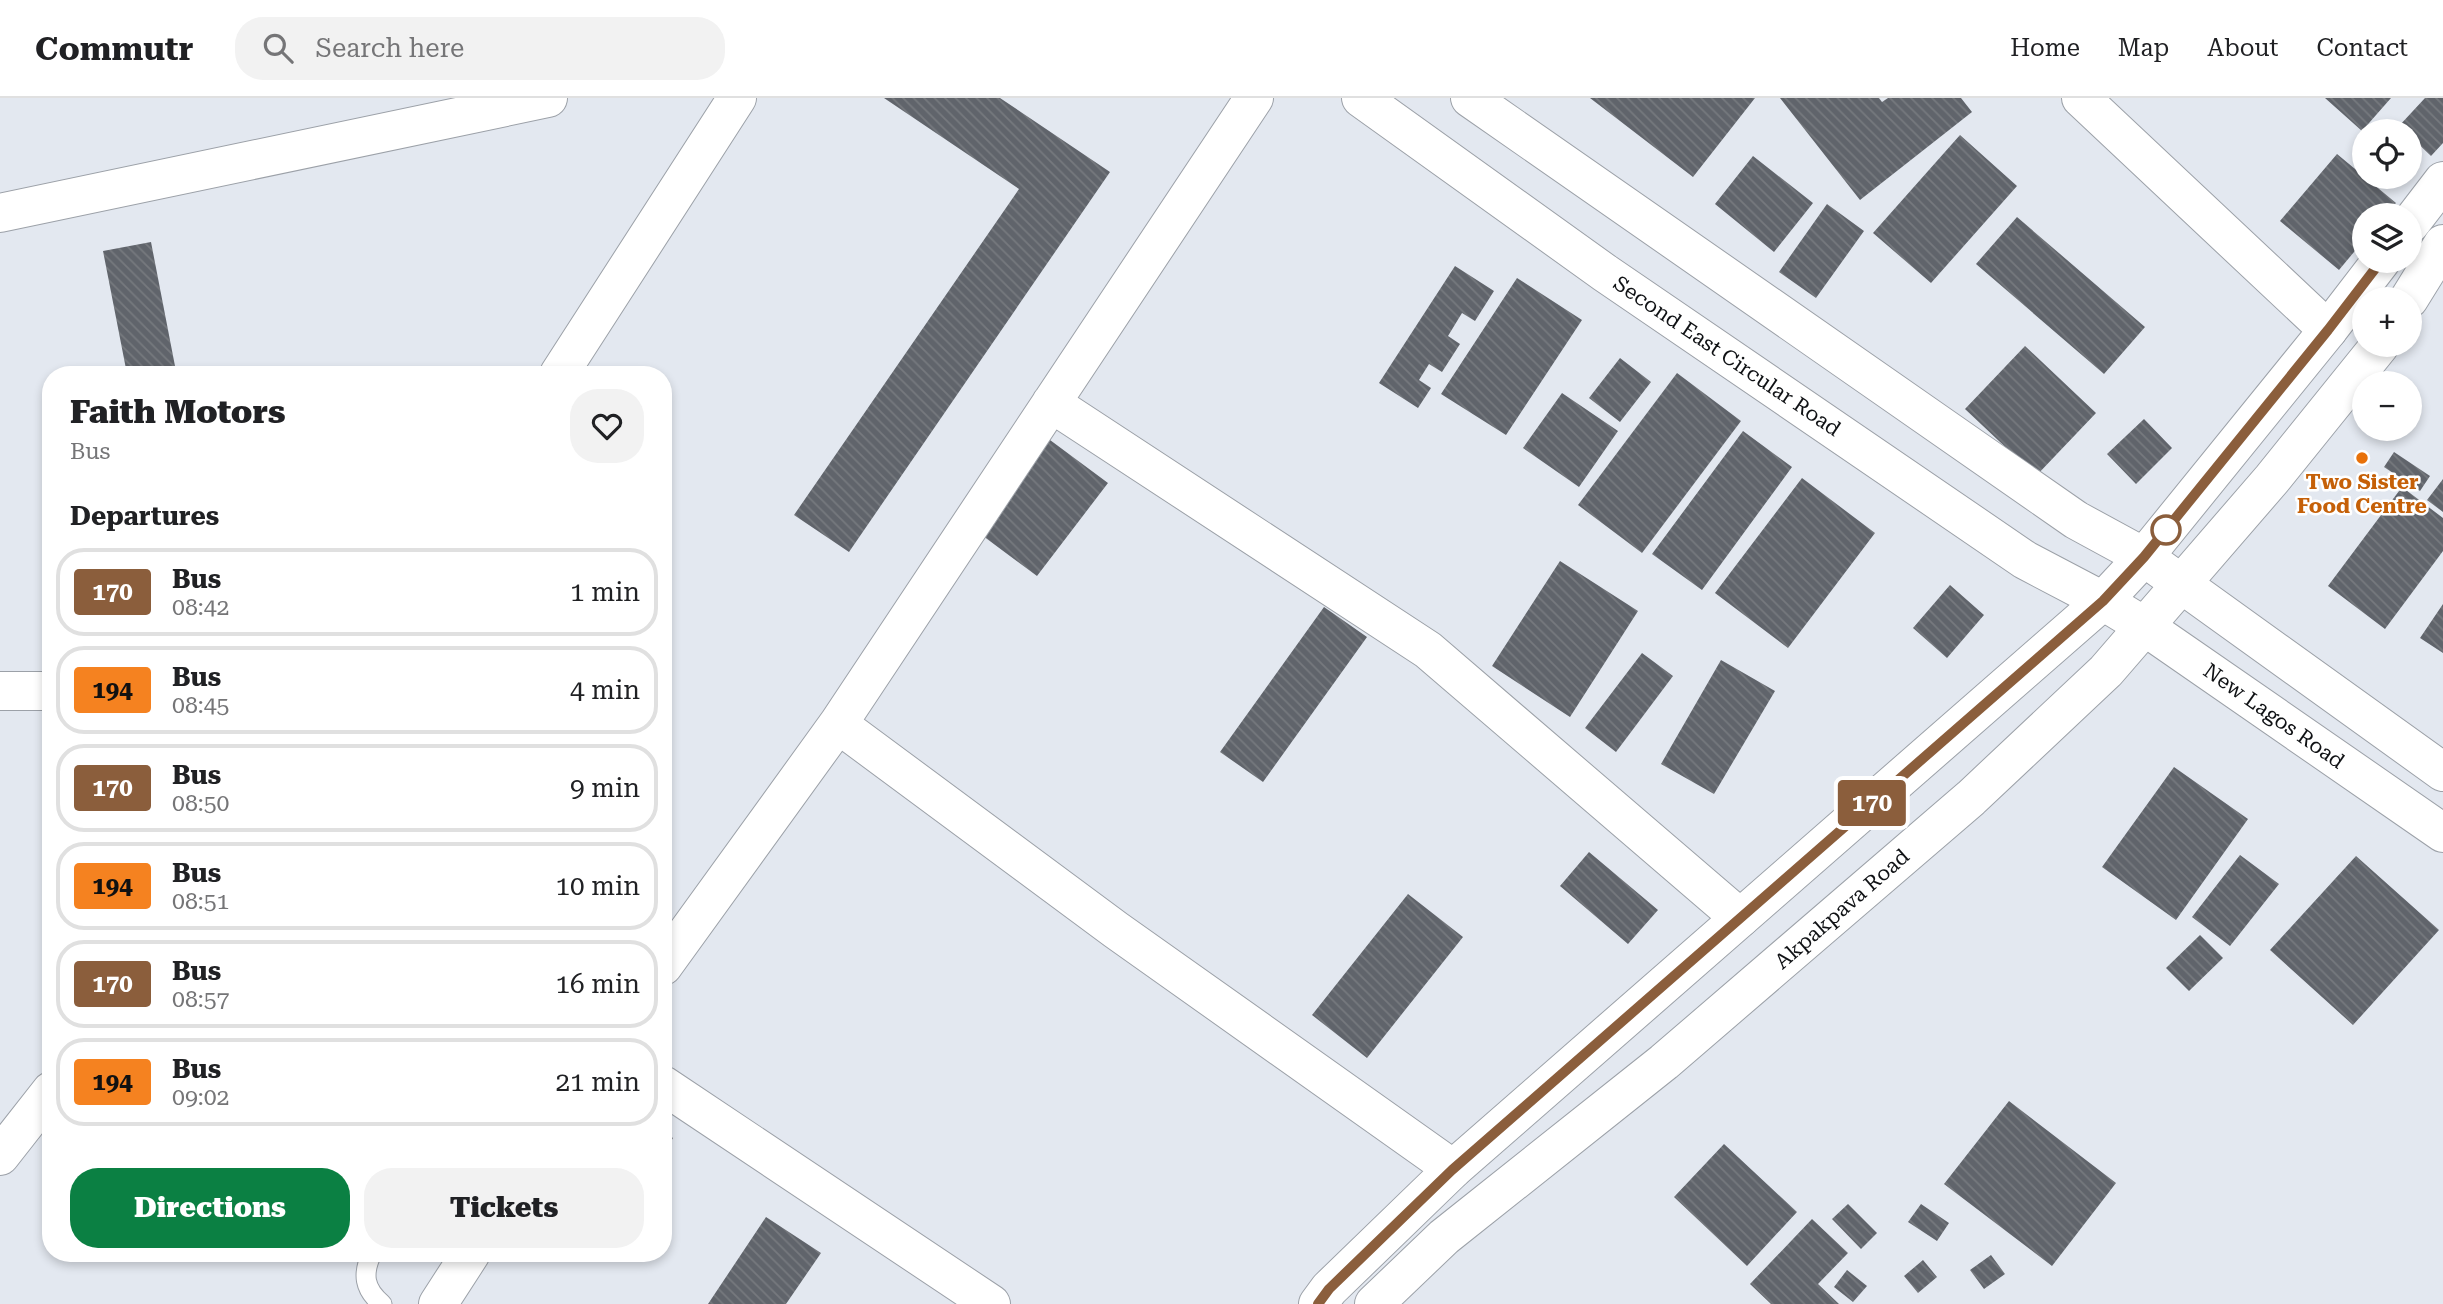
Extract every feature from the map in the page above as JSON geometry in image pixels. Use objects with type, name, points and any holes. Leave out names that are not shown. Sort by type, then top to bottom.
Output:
[{"type":"main road","points":[[0,213],[548,98]]},
{"type":"main road","points":[[564,366],[737,98]]},
{"type":"main road","points":[[672,955],[838,724],[1254,98]]},
{"type":"main road","name":"Second East Circular Road","points":[[1361,98],[1605,273],[2025,560],[2103,601]]},
{"type":"main road","points":[[1470,98],[2076,520],[2144,557],[2443,772]]},
{"type":"main road","points":[[2081,98],[2328,330]]},
{"type":"main road","points":[[2422,208],[2443,181]]},
{"type":"main road","points":[[2416,287],[2443,244]]},
{"type":"main road","points":[[1318,1304],[1329,1289],[1452,1170],[2103,601],[2144,557],[2372,273]]},
{"type":"main road","name":"Akpakpava Road","points":[[1374,1304],[1444,1237],[1664,1062],[1971,798],[2106,671],[2272,479],[2370,357]]},
{"type":"main road","points":[[1051,403],[1428,650],[1740,918]]},
{"type":"main road","name":"New Lagos Road","points":[[2103,601],[2144,626],[2443,833]]},
{"type":"main road","points":[[0,691],[42,691]]},
{"type":"main road","points":[[838,724],[1116,930],[1452,1170]]},
{"type":"main road","points":[[672,1091],[991,1304]]},
{"type":"main road","points":[[0,1156],[42,1102]]},
{"type":"main road","points":[[438,1304],[465,1262]]},
{"type":"lane","points":[[369,1262],[364,1278],[371,1295],[382,1304]]},
{"type":"building","points":[[884,98],[1000,98],[1110,172],[849,552],[794,515],[1019,189]]},
{"type":"building","points":[[1590,98],[1755,98],[1693,177]]},
{"type":"building","points":[[1780,98],[1879,98],[1882,102],[1888,98],[1961,98],[1972,112],[1860,200]]},
{"type":"building","points":[[2325,98],[2391,98],[2373,119],[2352,119],[2352,122]]},
{"type":"building","points":[[2425,98],[2443,98],[2443,143],[2431,156],[2422,147],[2422,119],[2406,119]]},
{"type":"building","points":[[1960,135],[2017,186],[1931,283],[1873,233]]},
{"type":"building","points":[[2337,154],[2352,166],[2352,189],[2379,189],[2396,203],[2352,203],[2352,254],[2339,270],[2280,221]]},
{"type":"building","points":[[1753,156],[1813,203],[1774,252],[1715,204]]},
{"type":"building","points":[[1827,204],[1864,231],[1816,298],[1779,272]]},
{"type":"building","points":[[2017,217],[2145,327],[2104,374],[1976,264]]},
{"type":"building","points":[[151,242],[175,366],[125,366],[103,251]]},
{"type":"building","points":[[1455,266],[1494,291],[1475,321],[1462,313],[1448,336],[1460,344],[1442,372],[1429,364],[1419,380],[1431,388],[1418,408],[1379,383]]},
{"type":"building","points":[[1517,278],[1582,320],[1506,435],[1441,394]]},
{"type":"building","points":[[2025,346],[2096,413],[2036,476],[1965,409]]},
{"type":"building","points":[[1620,358],[1651,382],[1620,422],[1589,398]]},
{"type":"building","points":[[1677,373],[1741,421],[1642,553],[1578,505]]},
{"type":"building","points":[[1562,393],[1618,431],[1579,487],[1523,448]]},
{"type":"building","points":[[2144,419],[2172,448],[2136,484],[2107,454]]},
{"type":"building","points":[[1743,431],[1792,467],[1702,590],[1652,554]]},
{"type":"building","points":[[1050,440],[1108,483],[1037,576],[979,533]]},
{"type":"building","points":[[2394,452],[2430,476],[2420,491],[2384,467]]},
{"type":"building","points":[[1802,478],[1875,533],[1788,648],[1715,593]]},
{"type":"building","points":[[2443,479],[2443,512],[2427,500]]},
{"type":"building","points":[[2402,487],[2443,518],[2443,551],[2385,629],[2328,586]]},
{"type":"building","points":[[1560,561],[1638,611],[1570,717],[1492,666]]},
{"type":"building","points":[[1950,585],[1984,615],[1947,658],[1913,628]]},
{"type":"building","points":[[2443,604],[2443,653],[2420,638]]},
{"type":"building","points":[[1324,607],[1367,637],[1263,782],[1220,752]]},
{"type":"building","points":[[1642,653],[1673,676],[1616,752],[1585,728]]},
{"type":"building","points":[[1721,660],[1775,691],[1714,794],[1661,764]]},
{"type":"building","points":[[2174,767],[2248,819],[2176,920],[2102,867]]},
{"type":"building","points":[[1589,852],[1658,910],[1628,944],[1560,886]]},
{"type":"building","points":[[2240,855],[2279,884],[2230,946],[2192,917]]},
{"type":"building","points":[[2356,856],[2439,930],[2353,1025],[2270,950]]},
{"type":"building","points":[[1408,894],[1463,937],[1367,1058],[1312,1015]]},
{"type":"building","points":[[2200,935],[2223,958],[2189,991],[2166,968]]},
{"type":"building","points":[[2009,1101],[2116,1183],[2052,1266],[1944,1184]]},
{"type":"building","points":[[1724,1144],[1797,1212],[1747,1266],[1674,1197]]},
{"type":"building","points":[[1848,1204],[1877,1233],[1861,1249],[1832,1219]]},
{"type":"building","points":[[1921,1204],[1949,1223],[1937,1241],[1908,1222]]},
{"type":"building","points":[[766,1217],[821,1253],[786,1304],[708,1304]]},
{"type":"building","points":[[1812,1219],[1848,1253],[1818,1284],[1839,1304],[1771,1304],[1750,1284]]},
{"type":"building","points":[[1991,1255],[2005,1274],[1984,1289],[1970,1270]]},
{"type":"building","points":[[1923,1260],[1937,1277],[1918,1293],[1904,1276]]},
{"type":"building","points":[[1847,1270],[1867,1286],[1853,1302],[1834,1287]]},
{"type":"bus line","name":"170","points":[[1318,1304],[1329,1289],[1452,1170],[2103,601],[2144,557],[2372,273]]},
{"type":"place","name":"Two Sister Food Centre","points":[[2362,458]]}]
